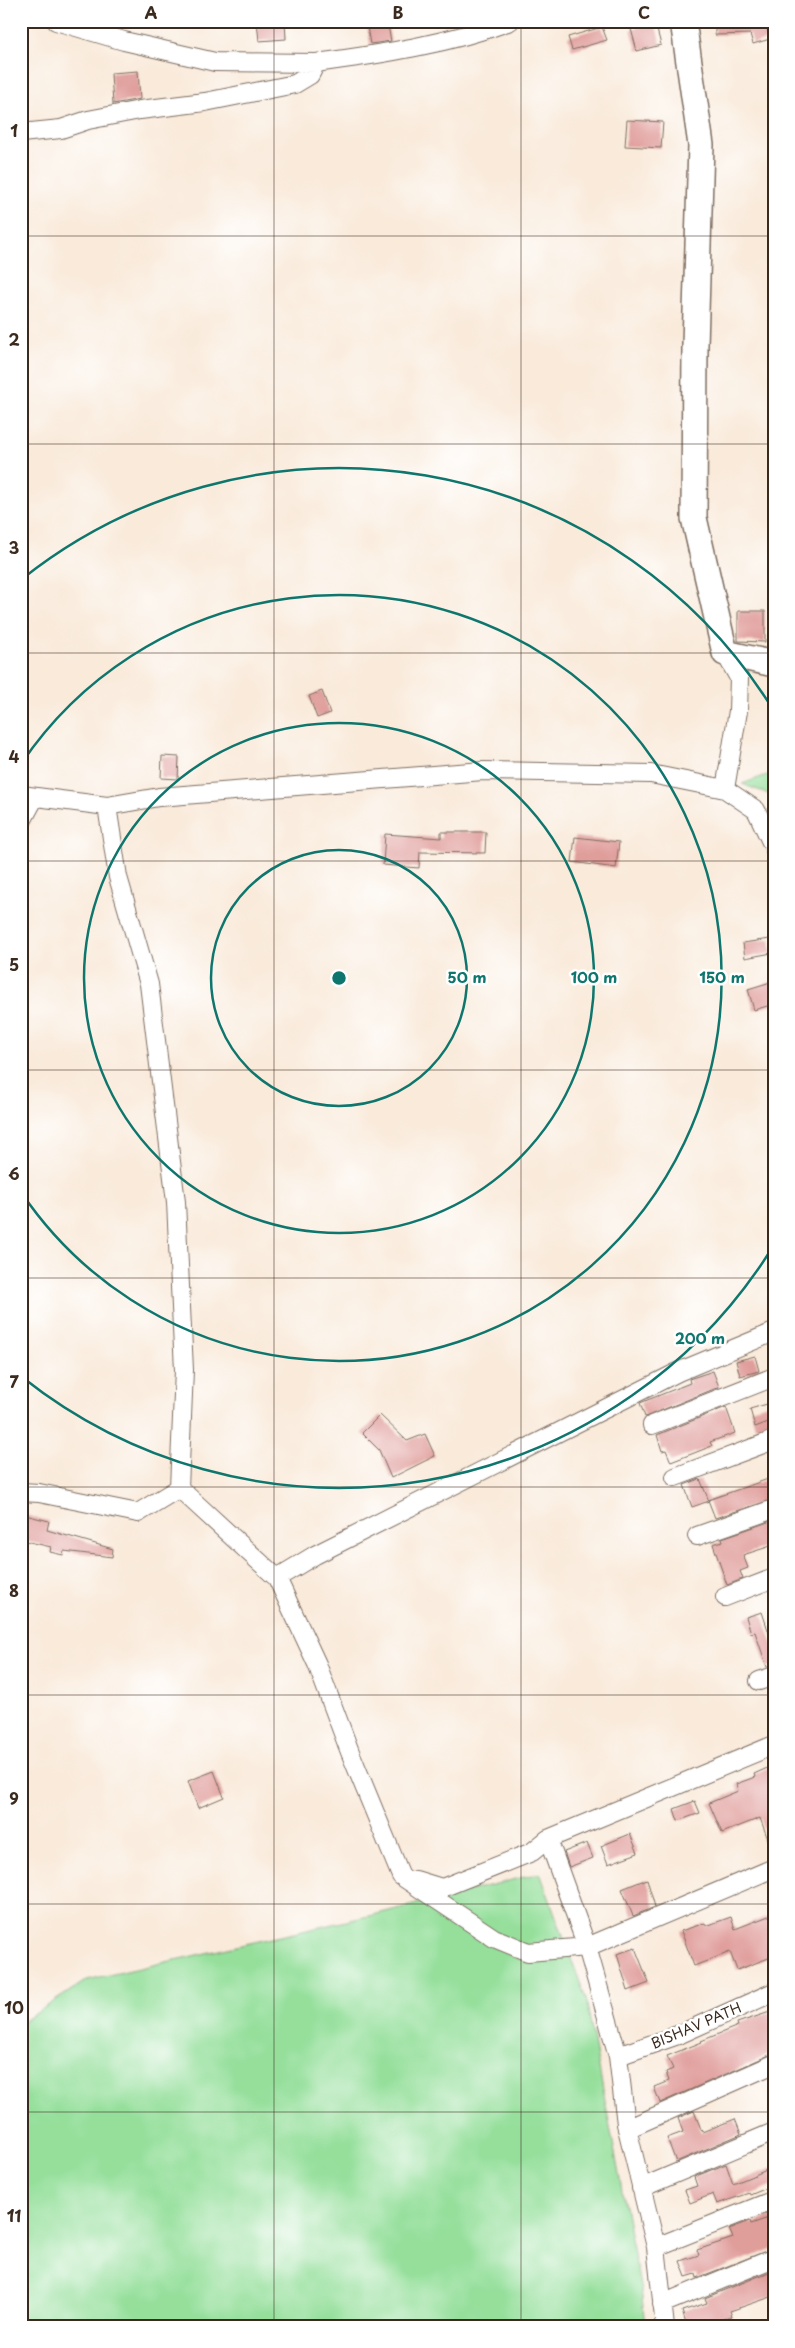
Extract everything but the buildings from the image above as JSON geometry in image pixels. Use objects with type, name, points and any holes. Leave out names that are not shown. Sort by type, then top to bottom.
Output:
[{"type":"street","points":[[56,21],[124,41],[215,62],[316,64],[372,56],[471,36],[510,21]]},
{"type":"street","points":[[683,21],[701,145],[695,346],[694,518],[726,653],[739,678],[738,711],[725,789]]},
{"type":"street","points":[[21,133],[61,130],[88,120],[140,110],[206,102],[295,84],[310,75],[316,64]]},
{"type":"street","points":[[726,653],[774,664]]},
{"type":"street","points":[[21,823],[28,796],[107,806],[159,797],[483,771],[651,774],[725,789],[756,810],[774,848]]},
{"type":"street","points":[[107,806],[118,877],[149,984],[176,1202],[184,1370],[179,1488],[277,1578],[317,1664],[350,1752],[401,1876],[494,1938],[528,1952],[587,1947],[774,1868]]},
{"type":"street","points":[[277,1578],[315,1555],[652,1384],[774,1332]]},
{"type":"street","points":[[652,1425],[774,1377]]},
{"type":"street","points":[[675,1477],[774,1440]]},
{"type":"street","points":[[21,1492],[39,1493],[138,1513],[179,1488]]},
{"type":"street","points":[[697,1536],[774,1508]]},
{"type":"street","points":[[724,1597],[774,1578]]},
{"type":"street","points":[[401,1876],[442,1888],[532,1852],[548,1839],[774,1745]]},
{"type":"street","points":[[548,1839],[587,1947],[618,2056],[627,2129],[656,2247],[665,2327]]},
{"type":"street","name":"BISHAV PATH","points":[[618,2056],[678,2035],[774,1992]]},
{"type":"street","points":[[627,2129],[774,2064]]},
{"type":"street","points":[[642,2188],[774,2132]]},
{"type":"street","points":[[656,2247],[774,2200]]},
{"type":"street","points":[[662,2304],[774,2258]]},
{"type":"green space","points":[[767,775],[774,777],[774,796],[742,784]]},
{"type":"green space","points":[[540,1873],[586,1999],[642,2297],[645,2327],[21,2327],[21,2023],[87,1980],[373,1915]]}]
